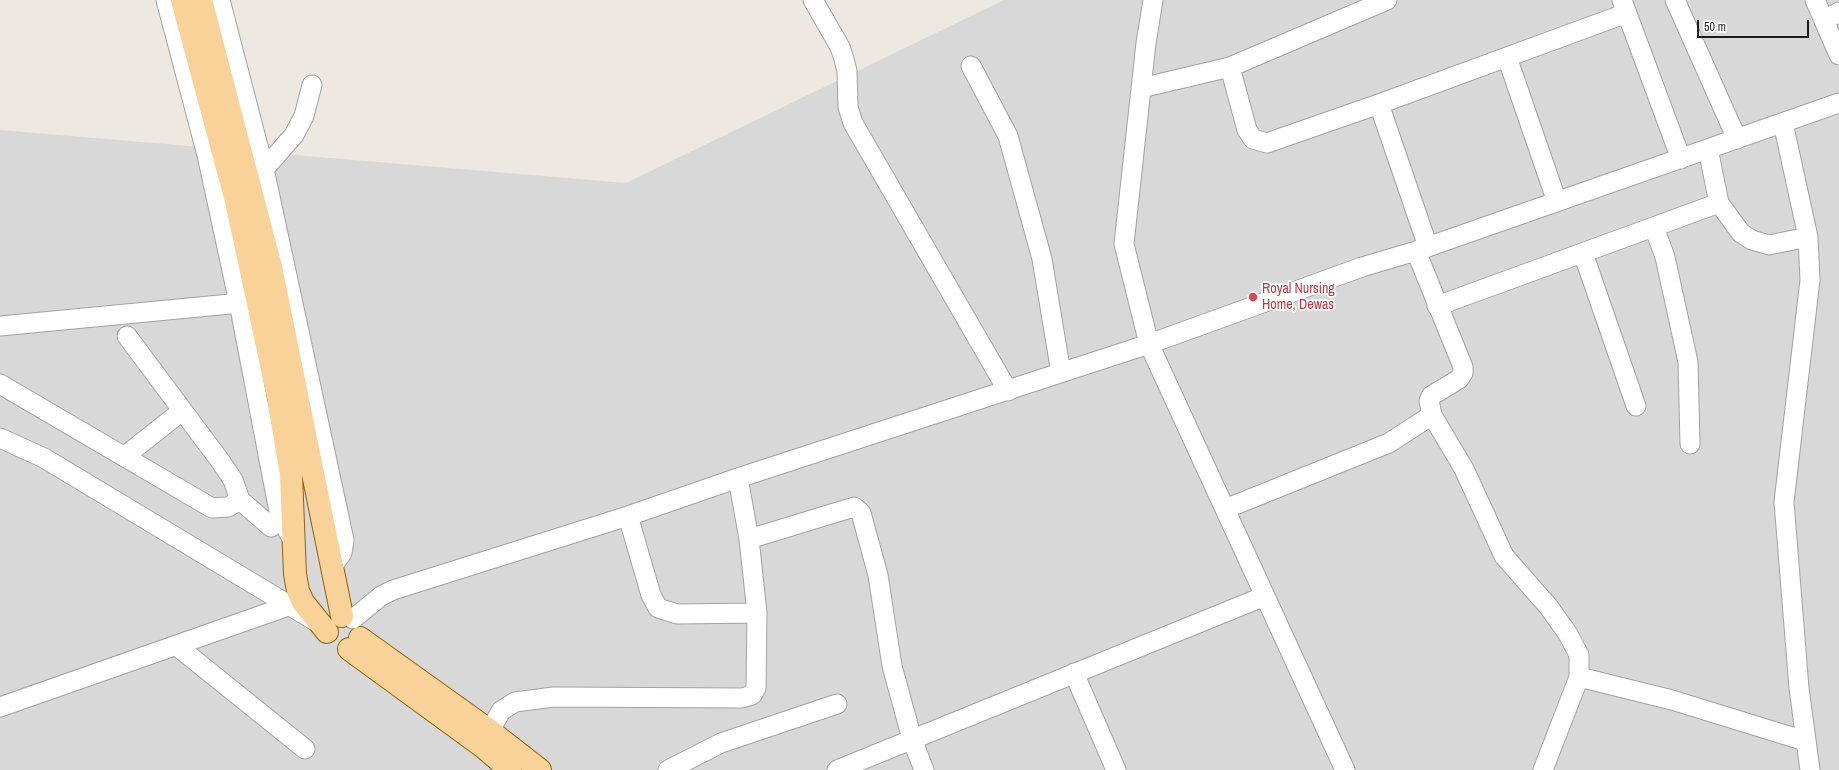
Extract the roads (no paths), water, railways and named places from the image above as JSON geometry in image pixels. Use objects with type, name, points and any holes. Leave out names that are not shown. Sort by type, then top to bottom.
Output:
[{"type":"main road","points":[[182,0],[236,201],[248,302],[278,397],[291,475],[298,591],[303,602],[322,627],[333,647],[340,650],[351,631]]},
{"type":"main road","points":[[201,0],[258,177],[271,267],[332,567],[351,631],[490,731],[540,770]]},
{"type":"main road","points":[[322,627],[329,624],[335,618],[510,770]]},
{"type":"street","points":[[0,326],[248,302],[166,0]]},
{"type":"street","points":[[220,0],[258,177]]},
{"type":"street","points":[[813,0],[840,47],[844,59],[847,71],[848,107],[854,123],[1008,391]]},
{"type":"street","points":[[1153,0],[1141,88],[1124,244],[1149,344],[1345,770]]},
{"type":"street","points":[[1141,88],[1230,67],[1387,0]]},
{"type":"street","points":[[1675,0],[1736,139]]},
{"type":"street","points":[[1815,0],[1832,16],[1839,55]]},
{"type":"street","points":[[1230,67],[1247,130],[1253,139],[1267,142],[1379,104],[1507,57],[1625,7],[1681,159]]},
{"type":"street","points":[[1507,57],[1557,202]]},
{"type":"street","points":[[971,66],[1008,136],[1042,259],[1061,373]]},
{"type":"street","points":[[258,177],[298,129],[304,116],[312,85]]},
{"type":"street","points":[[351,631],[377,599],[393,590],[628,516],[738,478],[1149,344],[1362,267],[1422,249],[1839,103]]},
{"type":"street","points":[[1379,104],[1422,249],[1437,306],[1463,367],[1463,373],[1459,379],[1431,396],[1429,401],[1432,415],[1464,469],[1504,556],[1548,606],[1568,634],[1579,656],[1579,677],[1543,770]]},
{"type":"street","points":[[1783,123],[1808,237],[1810,280],[1784,502],[1798,680],[1810,770]]},
{"type":"street","points":[[1708,149],[1719,203],[1741,233],[1752,240],[1769,245],[1808,237]]},
{"type":"street","points":[[1437,306],[1719,203]]},
{"type":"street","points":[[1654,227],[1664,257],[1688,362],[1690,444]]},
{"type":"street","points":[[1583,253],[1636,406]]},
{"type":"street","points":[[127,336],[221,462],[233,480],[240,500],[271,527]]},
{"type":"street","points":[[0,384],[212,508],[228,507],[240,500]]},
{"type":"street","points":[[125,456],[182,411]]},
{"type":"street","points":[[1225,509],[1389,443],[1432,415]]},
{"type":"street","points":[[0,438],[44,458],[322,627]]},
{"type":"street","points":[[490,731],[501,711],[515,702],[554,697],[742,698],[752,695],[756,688],[757,613],[749,539],[738,478]]},
{"type":"street","points":[[749,539],[854,507],[861,513],[878,575],[892,666],[912,739],[924,770]]},
{"type":"street","points":[[628,516],[651,596],[658,608],[677,614],[757,613]]},
{"type":"street","points":[[837,770],[1265,596]]},
{"type":"street","points":[[0,707],[288,606]]},
{"type":"street","points":[[176,646],[305,749]]},
{"type":"street","points":[[1074,673],[1116,770]]},
{"type":"street","points":[[1579,677],[1672,700],[1805,741]]},
{"type":"street","points":[[668,770],[683,761],[721,743],[837,704]]},
{"type":"place","name":"Royal Nursing Home, Dewas","points":[[1253,297]]}]
